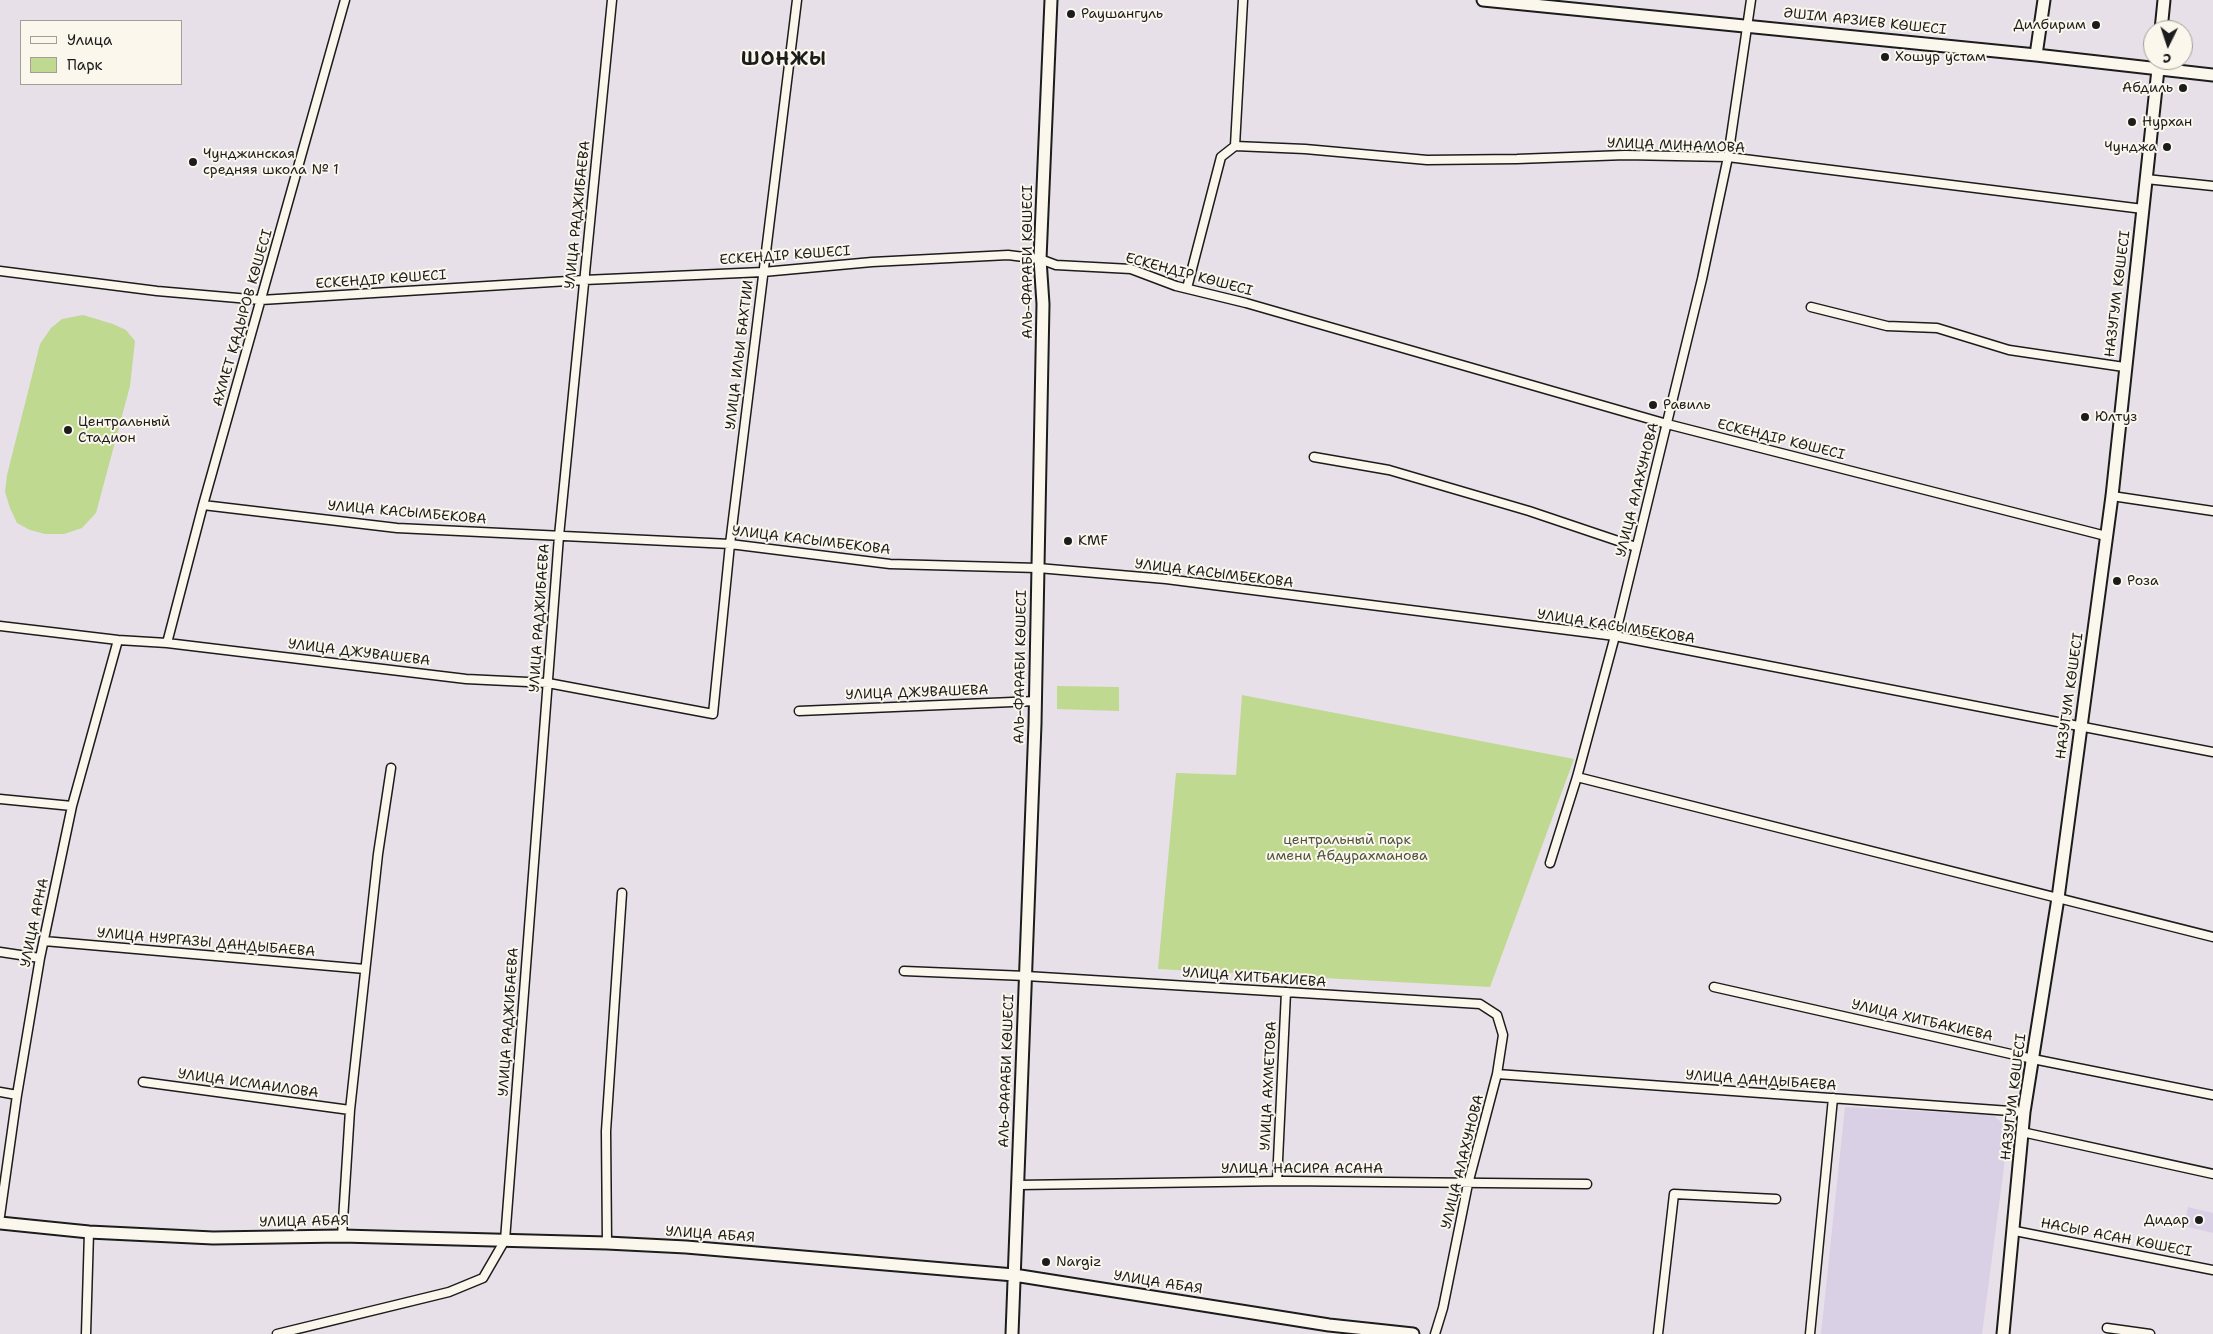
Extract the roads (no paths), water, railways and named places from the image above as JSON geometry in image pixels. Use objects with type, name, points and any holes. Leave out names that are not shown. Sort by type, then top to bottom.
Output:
[{"type":"street","name":"АХМЕТ ҚАДЫРОВ КӨШЕСІ","points":[[167,643],[203,505],[345,0]]},
{"type":"street","name":"УЛИЦА РАДЖИБАЕВА","points":[[505,1240],[559,536],[612,0]]},
{"type":"street","name":"УЛИЦА ИЛЬИ БАХТИИ","points":[[713,714],[730,544],[798,0]]},
{"type":"street","name":"АЛЬ-ФАРАБИ КӨШЕСІ","points":[[1012,1334],[1036,701],[1043,304],[1040,259],[1051,0]]},
{"type":"street","points":[[1187,288],[1221,157],[1235,146],[1243,0]]},
{"type":"street","name":"ӘШІМ АРЗИЕВ КӨШЕСІ","points":[[1484,0],[2036,55],[2143,63]]},
{"type":"street","name":"УЛИЦА АЛАХУНОВА","points":[[1550,863],[1615,636],[1702,280],[1728,157],[1751,0]]},
{"type":"street","points":[[2036,55],[2044,0]]},
{"type":"street","points":[[2162,20],[2164,0]]},
{"type":"street","name":"НАЗУГУМ КӨШЕСІ","points":[[2004,1334],[2024,1112],[2058,898],[2112,496],[2124,367],[2157,70]]},
{"type":"street","name":"ӘШІМ АРЗИЕВ КӨШЕСІ","points":[[2188,70],[2213,75]]},
{"type":"street","name":"УЛИЦА МИНАМОВА","points":[[1235,146],[1305,148],[1427,160],[1517,160],[1625,155],[1728,157],[2143,209]]},
{"type":"street","points":[[2146,179],[2213,186]]},
{"type":"street","name":"ЕСКЕНДІР КӨШЕСІ","points":[[0,270],[157,291],[261,300],[584,280],[763,272],[872,262],[1008,255],[1040,259],[1056,265],[1131,269],[1187,288],[1246,303],[1667,424],[2106,536]]},
{"type":"street","points":[[1811,307],[1887,326],[1937,328],[2009,350],[2124,367]]},
{"type":"street","points":[[1314,457],[1388,470],[1529,511],[1636,547]]},
{"type":"street","points":[[2112,496],[2213,511]]},
{"type":"street","name":"УЛИЦА КАСЫМБЕКОВА","points":[[203,505],[397,528],[730,544],[890,564],[1038,568],[1166,579],[1615,636],[2081,728],[2213,752]]},
{"type":"street","name":"УЛИЦА ДЖУВАШЕВА","points":[[0,626],[118,640],[167,643],[466,679],[548,683],[713,714]]},
{"type":"street","name":"УЛИЦА АРНА","points":[[0,1216],[17,1095],[40,958],[72,806],[118,640]]},
{"type":"street","name":"УЛИЦА ДЖУВАШЕВА","points":[[799,711],[1036,701]]},
{"type":"street","points":[[342,1236],[350,1110],[378,854],[391,768]]},
{"type":"street","points":[[1576,777],[2213,938]]},
{"type":"street","points":[[0,799],[72,806]]},
{"type":"street","points":[[606,1243],[606,1131],[622,893]]},
{"type":"street","name":"УЛИЦА НУРГАЗЫ ДАНДЫБАЕВА","points":[[44,941],[365,970]]},
{"type":"street","points":[[0,952],[40,958]]},
{"type":"street","name":"УЛИЦА ХИТБАКИЕВА","points":[[904,971],[1026,976],[1480,1004]]},
{"type":"street","name":"УЛИЦА ХИТБАКИЕВА","points":[[1714,987],[2033,1059],[2213,1096]]},
{"type":"street","name":"УЛИЦА АХМЕТОВА","points":[[1277,1181],[1286,992]]},
{"type":"street","name":"УЛИЦА АЛАХУНОВА","points":[[1435,1334],[1443,1308],[1468,1184],[1497,1074],[1503,1035],[1497,1015],[1480,1004]]},
{"type":"street","name":"УЛИЦА ДАНДЫБАЕВА","points":[[1497,1074],[2024,1112]]},
{"type":"street","name":"УЛИЦА ИСМАИЛОВА","points":[[143,1082],[350,1110]]},
{"type":"street","points":[[0,1092],[17,1095]]},
{"type":"street","points":[[1810,1334],[1833,1098]]},
{"type":"street","points":[[2022,1132],[2213,1174]]},
{"type":"street","name":"УЛИЦА НАСИРА АСАНА","points":[[1018,1185],[1277,1181],[1587,1184]]},
{"type":"street","points":[[1658,1334],[1674,1194],[1776,1200]]},
{"type":"street","name":"УЛИЦА АБАЯ","points":[[0,1223],[89,1232],[213,1238],[342,1236],[686,1247],[1014,1275],[1328,1329],[1413,1334]]},
{"type":"street","name":"НАСЫР АСАН КӨШЕСІ","points":[[2014,1231],[2213,1270]]},
{"type":"street","points":[[86,1334],[89,1232]]},
{"type":"street","points":[[277,1334],[449,1292],[483,1278],[505,1240]]},
{"type":"street","points":[[2107,1328],[2150,1334]]},
{"type":"place","name":"Раушангуль","points":[[1071,14]]},
{"type":"place","name":"Дилбирим","points":[[2096,25]]},
{"type":"place","name":"Хошур устам","points":[[1885,57]]},
{"type":"place","name":"Абдиль","points":[[2183,88]]},
{"type":"place","name":"Нурхан","points":[[2132,122]]},
{"type":"place","name":"Чунджа","points":[[2167,147]]},
{"type":"place","name":"Чунджинская средняя школа № 1","points":[[193,162]]},
{"type":"place","name":"Равиль","points":[[1653,405]]},
{"type":"place","name":"Юлтуз","points":[[2085,417]]},
{"type":"place","name":"Центральный Стадион","points":[[68,430]]},
{"type":"place","name":"KMF","points":[[1068,541]]},
{"type":"place","name":"Роза","points":[[2117,581]]},
{"type":"place","name":"Дидар","points":[[2199,1220]]},
{"type":"place","name":"Nargiz","points":[[1046,1262]]},
{"type":"district","name":"ШОНЖЫ","points":[[784,60]]},
{"type":"park label","name":"центральный парк имени Абдурахманова","points":[[1347,848]]}]
